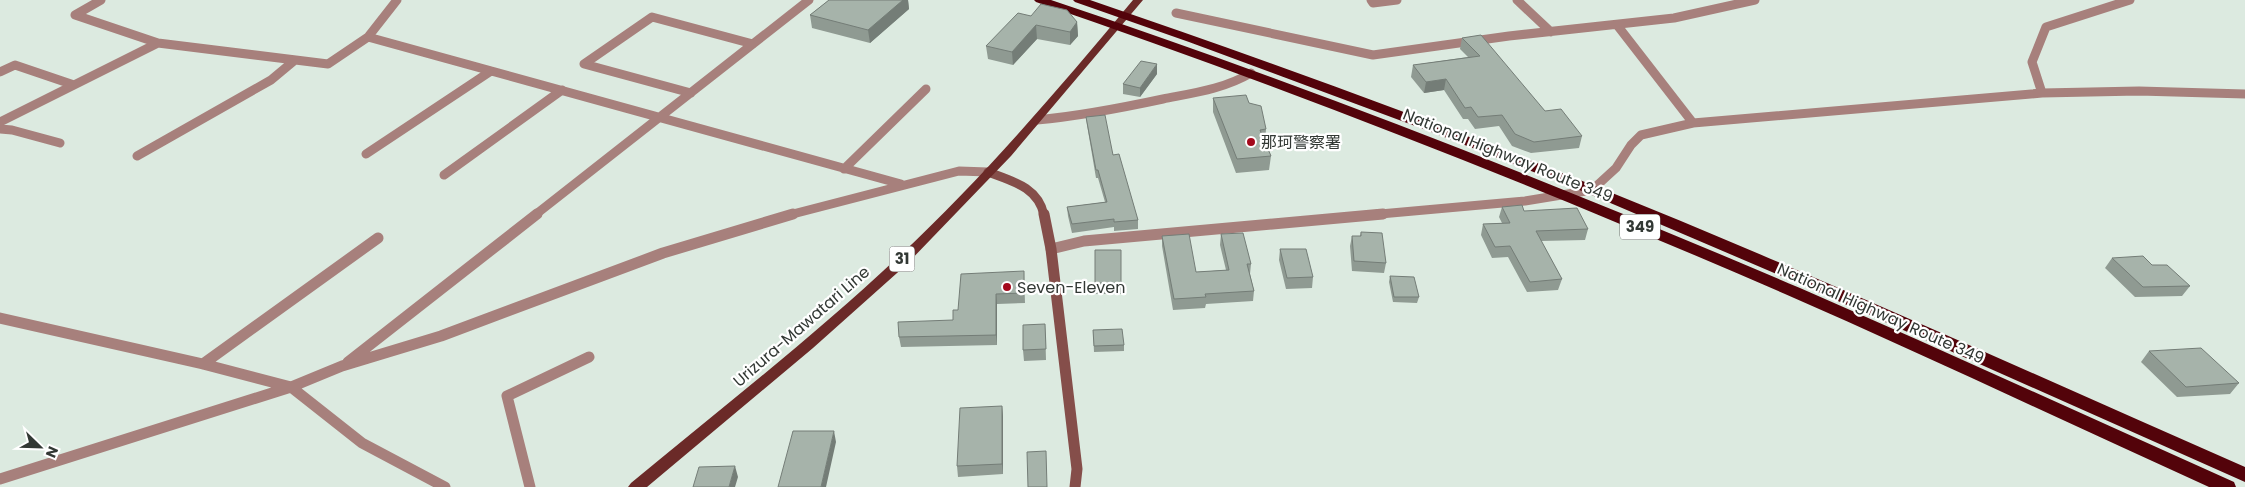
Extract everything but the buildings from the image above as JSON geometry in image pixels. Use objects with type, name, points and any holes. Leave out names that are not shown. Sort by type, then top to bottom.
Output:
[{"type":"highway","name":"National Highway Route 349","points":[[1040,0],[1122,20],[1440,130],[1592,190],[1798,277],[2245,475]]},
{"type":"highway","name":"National Highway Route 349","points":[[1079,0],[1122,20],[1251,73],[1561,194],[1795,292],[2227,487]]},
{"type":"main road","name":"Urizura-Mawatari Line","points":[[636,487],[865,295],[955,208],[1037,120],[1138,0]]},
{"type":"street","points":[[101,0],[75,14],[158,43],[328,64],[368,37],[397,0]]},
{"type":"street","points":[[342,366],[809,0]]},
{"type":"street","points":[[1370,0],[1373,3],[1397,0]]},
{"type":"street","points":[[1517,0],[1551,32]]},
{"type":"street","points":[[1176,13],[1373,56],[1551,32],[1674,18],[1755,0]]},
{"type":"street","points":[[2042,93],[2032,62],[2046,27],[2130,0]]},
{"type":"street","points":[[691,93],[584,64],[652,17],[753,44]]},
{"type":"street","points":[[1617,25],[1693,123]]},
{"type":"street","points":[[368,37],[902,185]]},
{"type":"street","points":[[0,122],[158,43]]},
{"type":"street","points":[[137,156],[271,80],[295,60]]},
{"type":"street","points":[[0,72],[15,65],[74,85]]},
{"type":"street","points":[[366,154],[491,71]]},
{"type":"street","points":[[1037,120],[1072,118],[1199,92],[1237,82],[1251,73]]},
{"type":"street","points":[[844,169],[926,89]]},
{"type":"street","points":[[444,175],[562,90]]},
{"type":"street","points":[[1051,249],[1084,241],[1525,201],[1592,190],[1616,168],[1631,145],[1641,135],[1693,123],[2042,93],[2139,91],[2245,94]]},
{"type":"street","points":[[0,129],[12,130],[60,142]]},
{"type":"street","points":[[0,479],[291,387],[342,366],[441,336],[663,253],[813,208],[959,171],[988,172],[1021,185],[1041,202],[1051,249],[1077,469],[1076,487]]},
{"type":"street","points":[[203,364],[378,238]]},
{"type":"street","points":[[0,318],[203,364],[291,387],[362,443],[445,487]]},
{"type":"street","points":[[530,487],[507,396],[589,357]]},
{"type":"place","name":"那珂警察署","points":[[1251,142]]},
{"type":"place","name":"Seven-Eleven","points":[[1007,287]]}]
